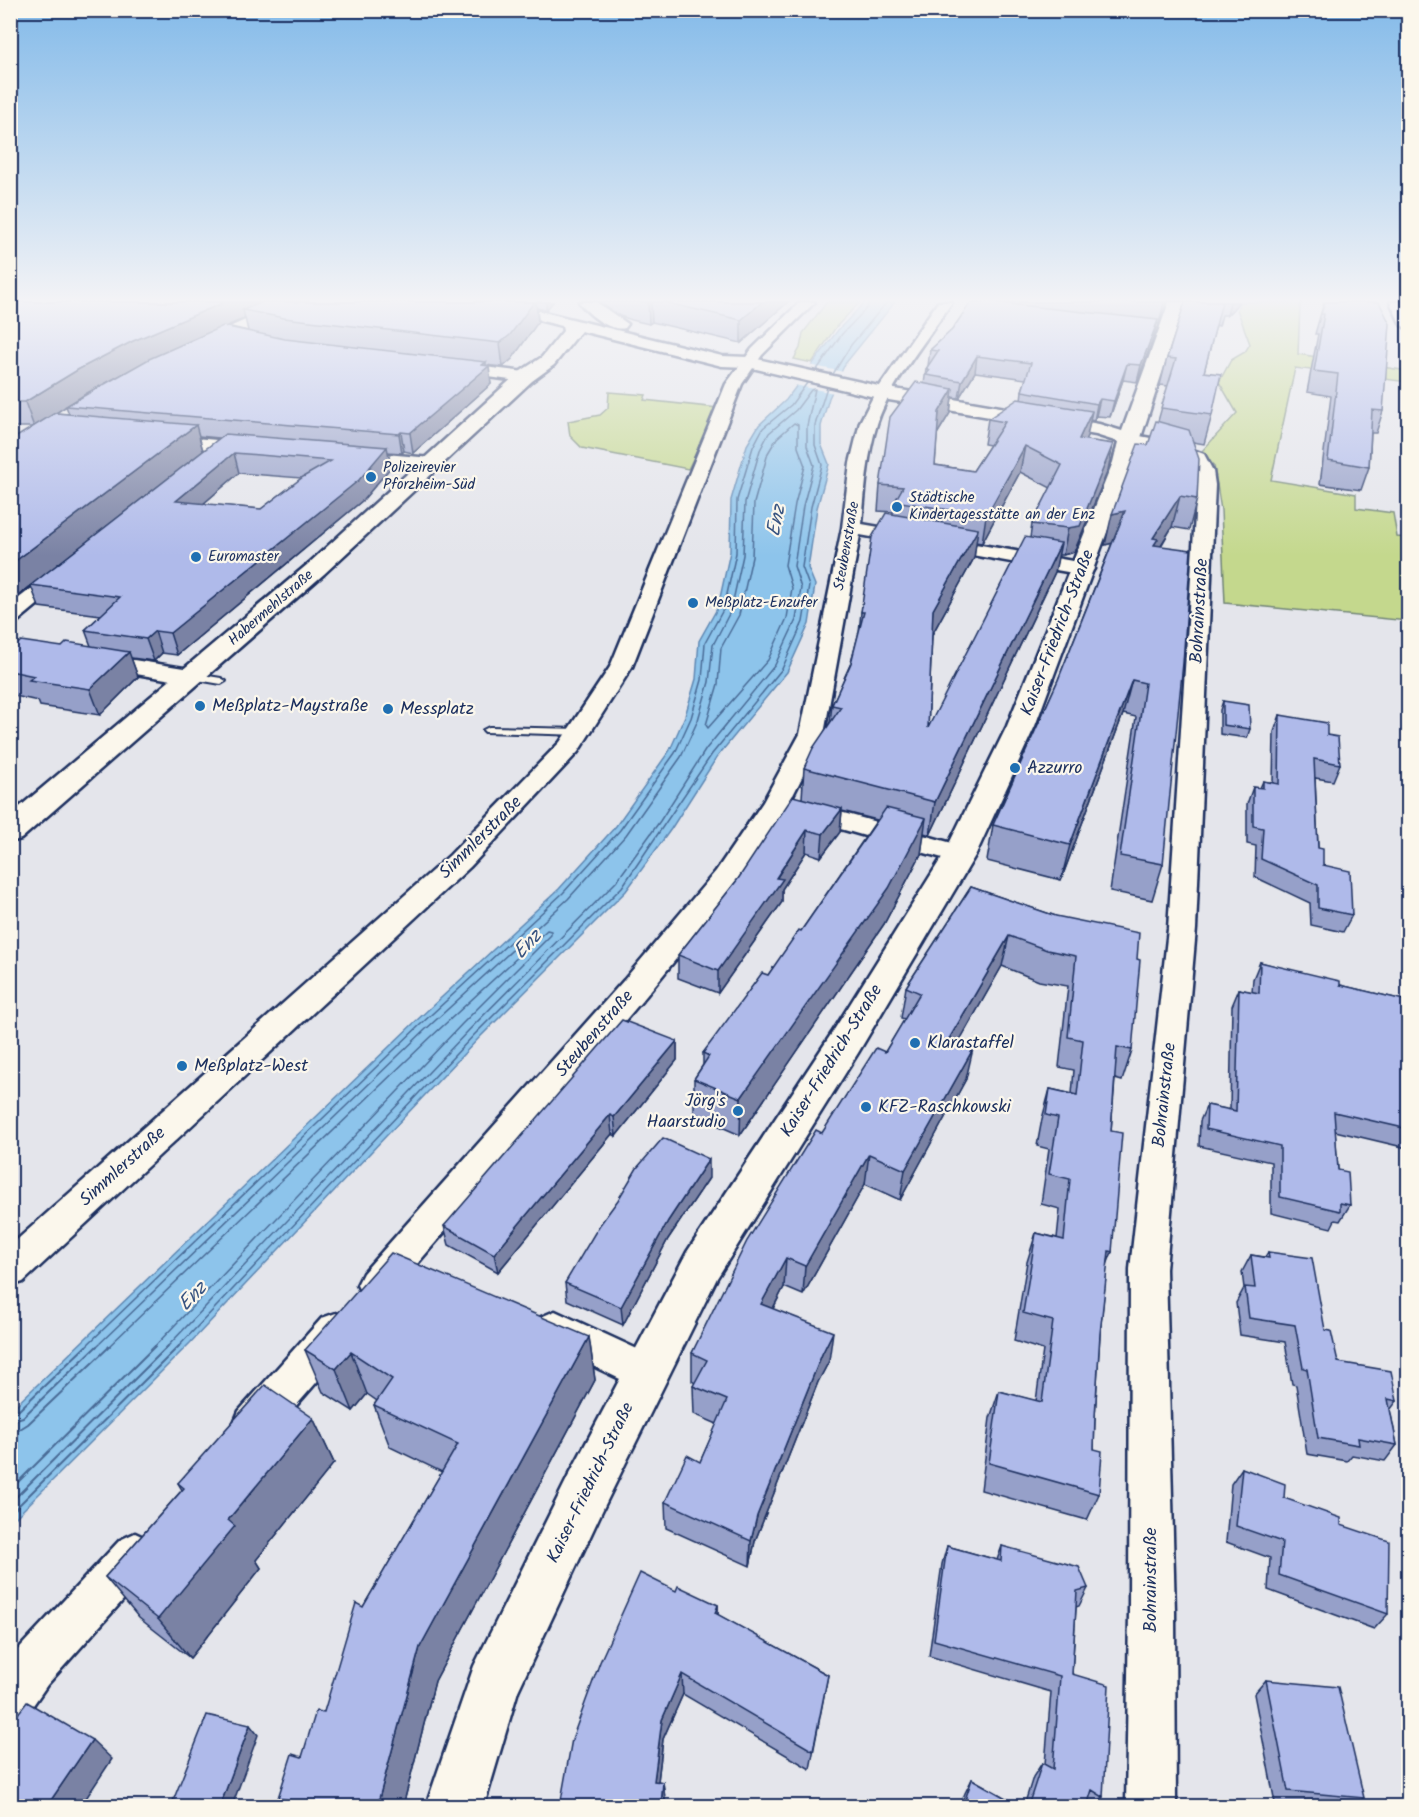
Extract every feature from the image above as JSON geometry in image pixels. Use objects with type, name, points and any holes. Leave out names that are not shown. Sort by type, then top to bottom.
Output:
[{"type":"street","name":"Habermehlstraße","points":[[10,832],[316,569],[515,387]]},
{"type":"street","name":"Simmlerstraße","points":[[10,1270],[460,861],[580,732],[621,667],[733,387]]},
{"type":"street","points":[[856,387],[926,407],[975,417],[1074,434],[1129,439]]},
{"type":"street","name":"Steubenstraße","points":[[228,1453],[416,1264],[635,988],[726,878],[776,803],[812,734],[852,528],[859,463],[874,391],[877,387]]},
{"type":"street","name":"Kaiser-Friedrich-Straße","points":[[454,1806],[493,1685],[646,1373],[702,1265],[839,1052],[960,854],[1021,726],[1084,569],[1123,462],[1144,387]]},
{"type":"street","points":[[141,438],[270,450]]},
{"type":"street","name":"Bohrainstraße","points":[[1129,439],[1166,446],[1198,458],[1204,471],[1206,485],[1182,929],[1148,1269],[1152,1612],[1150,1806]]},
{"type":"street","points":[[205,461],[224,446]]},
{"type":"street","points":[[328,455],[432,464]]},
{"type":"street","points":[[852,528],[1084,569]]},
{"type":"street","points":[[10,616],[84,558]]},
{"type":"street","points":[[72,658],[190,676]]},
{"type":"street","points":[[776,803],[960,854]]},
{"type":"street","points":[[520,1313],[646,1373]]},
{"type":"street","points":[[10,1697],[31,1669],[157,1531]]},
{"type":"lane","points":[[190,676],[221,681]]},
{"type":"lane","points":[[489,730],[580,732]]},
{"type":"green space","points":[[1222,387],[1291,387],[1271,480],[1356,494],[1356,508],[1393,513],[1397,537],[1408,538],[1408,621],[1225,603],[1221,510],[1214,466],[1202,451],[1237,413]]},
{"type":"green space","points":[[609,392],[646,395],[644,400],[718,408],[688,469],[582,448],[570,436],[568,421],[600,415],[608,408]]},
{"type":"water","name":"Enz","points":[[796,387],[834,387],[821,426],[821,444],[829,464],[817,508],[808,568],[815,585],[809,624],[787,672],[717,757],[671,829],[626,891],[478,1039],[190,1343],[11,1522],[11,1410],[416,1021],[559,889],[616,826],[670,750],[685,716],[696,679],[699,641],[718,607],[730,552],[731,500],[747,445],[759,425],[786,400]]},
{"type":"pier","points":[[803,387],[837,387],[834,393]]},
{"type":"building","points":[[10,387],[50,387],[25,402],[10,402]]},
{"type":"building","points":[[100,387],[464,387],[410,433],[401,432],[399,434],[66,406]]},
{"type":"building","points":[[912,387],[953,389],[939,412],[935,465],[973,471],[1005,422],[988,419],[1018,399],[1092,411],[1079,439],[1113,444],[1080,526],[1068,528],[1032,524],[1062,465],[1025,446],[986,516],[895,501],[903,487],[880,485],[890,417]]},
{"type":"building","points":[[1023,387],[1119,387],[1114,401],[1100,399],[1097,404],[1022,391]]},
{"type":"building","points":[[1167,387],[1218,387],[1212,415],[1161,408]]},
{"type":"building","points":[[1337,387],[1385,387],[1383,411],[1372,410],[1369,467],[1328,460]]},
{"type":"building","points":[[55,413],[196,425],[10,565],[10,441]]},
{"type":"building","points":[[1156,421],[1189,430],[1199,459],[1197,499],[1180,496],[1153,538],[1158,539],[1154,545],[1191,550],[1183,663],[1163,864],[1120,856],[1145,683],[1132,680],[1070,845],[993,825],[1058,680],[1125,511],[1112,514],[1138,444],[1148,445]]},
{"type":"building","points":[[225,434],[387,447],[359,480],[170,633],[155,631],[146,639],[85,630],[120,597],[31,585]],"holes":[[[234,453],[331,461],[303,477],[261,509],[176,501]]]},
{"type":"building","points":[[886,513],[978,529],[933,610],[928,728],[1025,537],[1061,543],[935,802],[804,768],[813,748],[841,707],[832,705],[851,663],[864,612],[861,612],[872,537]]},
{"type":"building","points":[[21,641],[62,647],[67,642],[129,652],[90,689],[29,680],[34,676],[10,671],[10,647],[14,647]]},
{"type":"building","points":[[1223,701],[1249,705],[1250,729],[1223,725]]},
{"type":"building","points":[[1280,715],[1327,723],[1327,735],[1338,737],[1340,764],[1314,759],[1318,848],[1323,849],[1323,865],[1350,871],[1352,915],[1318,908],[1318,885],[1261,859],[1263,828],[1253,826],[1253,787],[1263,788],[1263,781],[1279,784]]},
{"type":"building","points":[[793,796],[842,809],[823,834],[807,830],[776,878],[783,879],[718,971],[678,955],[738,879]]},
{"type":"building","points":[[886,808],[926,818],[889,888],[741,1098],[694,1079],[709,1056],[703,1053],[762,973],[768,975],[799,930],[801,931]]},
{"type":"building","points":[[971,887],[1056,916],[1139,933],[1137,959],[1140,960],[1132,1050],[1117,1047],[1111,1131],[1122,1133],[1112,1252],[1109,1251],[1100,1334],[1094,1449],[1102,1451],[1099,1494],[989,1463],[999,1391],[1042,1402],[1053,1321],[1023,1313],[1036,1233],[1064,1240],[1070,1179],[1049,1174],[1058,1118],[1046,1115],[1050,1089],[1077,1095],[1083,1040],[1068,1037],[1076,956],[1047,950],[1009,936],[949,1039],[973,1049],[905,1170],[869,1154],[805,1266],[786,1258],[761,1304],[833,1332],[757,1516],[751,1541],[665,1502],[687,1455],[700,1462],[727,1400],[693,1386],[707,1360],[692,1353],[747,1241],[816,1130],[822,1133],[876,1048],[885,1052],[920,993],[906,987]]},
{"type":"building","points":[[1260,962],[1340,981],[1340,985],[1408,1001],[1408,1129],[1334,1112],[1338,1170],[1348,1172],[1350,1205],[1340,1203],[1340,1211],[1280,1197],[1280,1146],[1206,1129],[1207,1105],[1236,1111],[1239,989],[1259,993]]},
{"type":"building","points":[[622,1020],[677,1041],[614,1117],[610,1115],[494,1254],[444,1226]]},
{"type":"building","points":[[663,1138],[709,1159],[668,1221],[621,1307],[565,1283],[637,1168]]},
{"type":"building","points":[[1268,1252],[1312,1258],[1325,1330],[1331,1331],[1338,1362],[1391,1371],[1397,1401],[1388,1399],[1397,1445],[1358,1438],[1359,1445],[1318,1438],[1307,1369],[1303,1368],[1295,1325],[1249,1318],[1245,1287],[1255,1288],[1251,1255],[1269,1258]]},
{"type":"building","points":[[391,1253],[589,1337],[420,1647],[377,1806],[287,1806],[289,1800],[278,1798],[292,1754],[302,1757],[316,1711],[324,1712],[356,1603],[363,1607],[458,1444],[374,1405],[392,1379],[351,1352],[336,1369],[305,1350]]},
{"type":"building","points":[[265,1385],[313,1418],[228,1520],[235,1526],[158,1619],[105,1577],[184,1488],[178,1483]]},
{"type":"building","points":[[1242,1468],[1285,1484],[1284,1498],[1341,1518],[1341,1525],[1389,1541],[1388,1614],[1279,1575],[1282,1542],[1236,1526]]},
{"type":"building","points":[[947,1546],[1001,1561],[1002,1546],[1079,1567],[1088,1588],[1077,1591],[1072,1674],[1109,1685],[1103,1797],[1092,1790],[1087,1806],[1028,1806],[1042,1763],[1053,1769],[1060,1676],[934,1640]]},
{"type":"building","points":[[640,1573],[676,1591],[678,1586],[718,1605],[715,1613],[828,1675],[813,1751],[682,1674],[662,1720],[654,1781],[663,1782],[661,1806],[560,1806],[572,1739],[600,1662]]},
{"type":"building","points":[[1266,1680],[1338,1687],[1364,1798],[1288,1791]]},
{"type":"building","points":[[27,1702],[92,1740],[47,1806],[10,1806],[10,1724]]},
{"type":"building","points":[[207,1715],[250,1725],[220,1806],[171,1806]]},
{"type":"building","points":[[972,1779],[1020,1806],[963,1806]]},
{"type":"place","name":"Polizeirevier Pforzheim-Süd","points":[[371,477]]},
{"type":"place","name":"Städtische Kindertagesstätte an der Enz","points":[[897,507]]},
{"type":"place","name":"Euromaster","points":[[196,557]]},
{"type":"place","name":"Meßplatz-Enzufer","points":[[693,603]]},
{"type":"place","name":"Meßplatz-Maystraße","points":[[200,706]]},
{"type":"place","name":"Messplatz","points":[[388,709]]},
{"type":"place","name":"Azzurro","points":[[1015,768]]},
{"type":"place","name":"Klarastaffel","points":[[915,1043]]},
{"type":"place","name":"Meßplatz-West","points":[[182,1066]]},
{"type":"place","name":"KFZ-Raschkowski","points":[[866,1107]]},
{"type":"place","name":"Jörg's Haarstudio","points":[[738,1111]]}]
